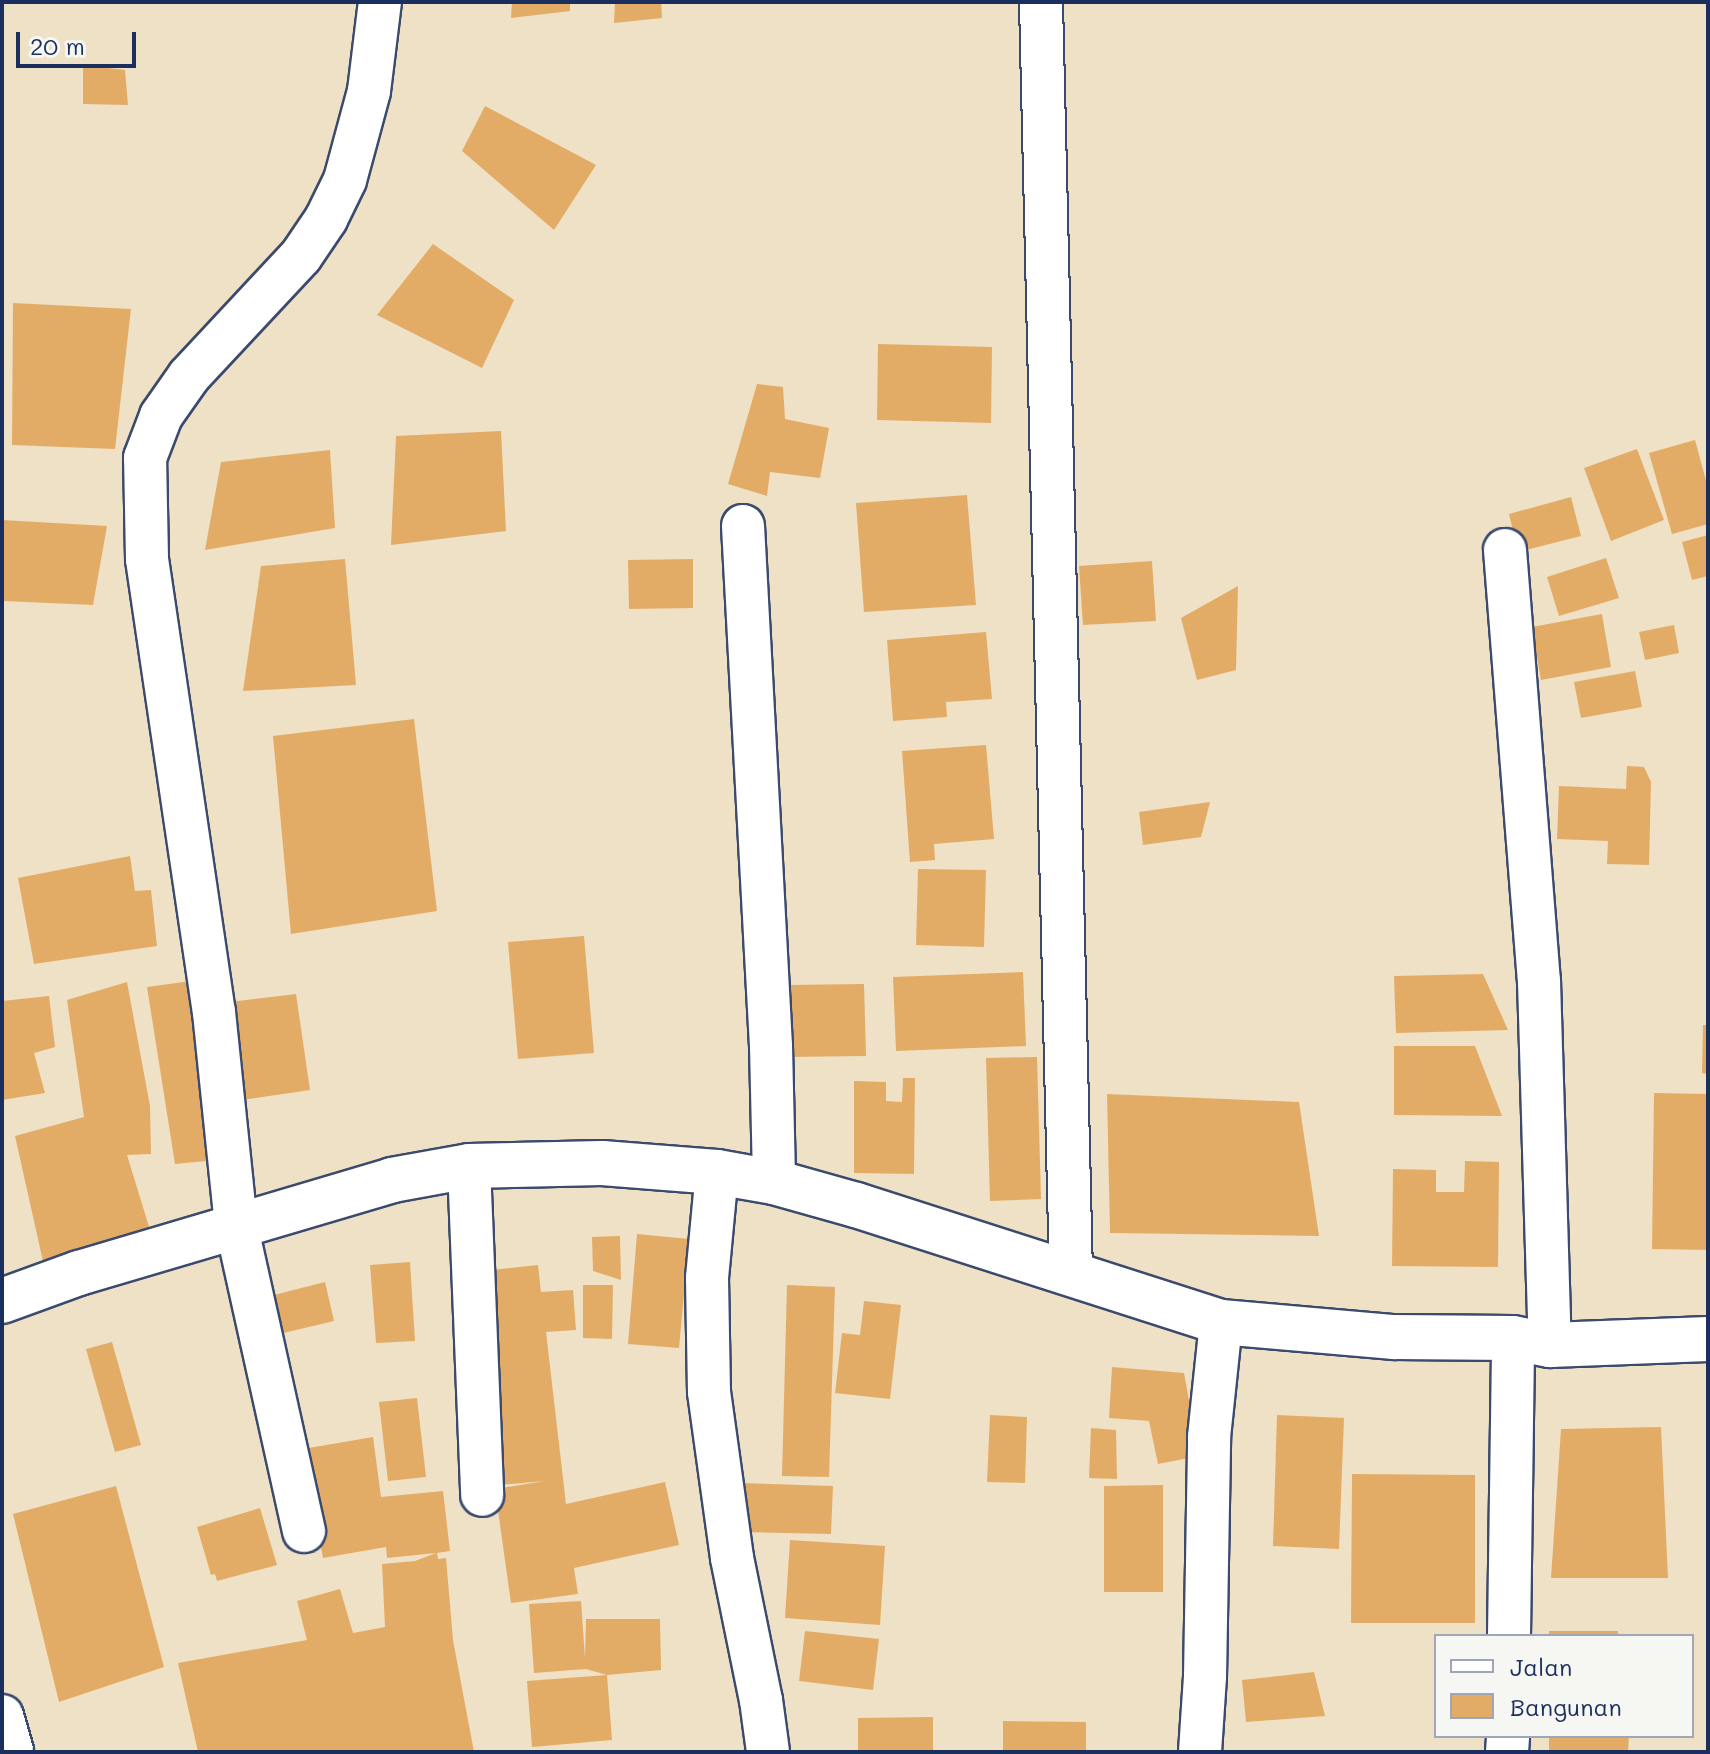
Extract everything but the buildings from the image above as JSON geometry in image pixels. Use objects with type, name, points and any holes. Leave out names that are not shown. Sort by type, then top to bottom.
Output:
[{"type":"highway","points":[[2,1301],[236,1225],[392,1180],[469,1166],[602,1163],[717,1172],[774,1182],[1221,1322],[1394,1337],[1532,1341],[1708,1339]]},
{"type":"street","points":[[304,1531],[236,1225],[214,1013],[147,559],[145,458],[161,416],[189,376],[301,256],[326,219],[345,180],[369,91],[380,2]]},
{"type":"street","points":[[1041,2],[1071,1274]]},
{"type":"street","points":[[743,526],[771,1046],[774,1182]]},
{"type":"street","points":[[1505,550],[1539,981],[1532,1341],[1509,1634]]},
{"type":"street","points":[[469,1166],[482,1495]]},
{"type":"street","points":[[717,1172],[707,1278],[709,1392],[732,1558],[761,1700],[768,1752]]},
{"type":"street","points":[[1200,1752],[1205,1677],[1209,1437],[1221,1322]]},
{"type":"street","points":[[2,1716],[12,1752]]}]
